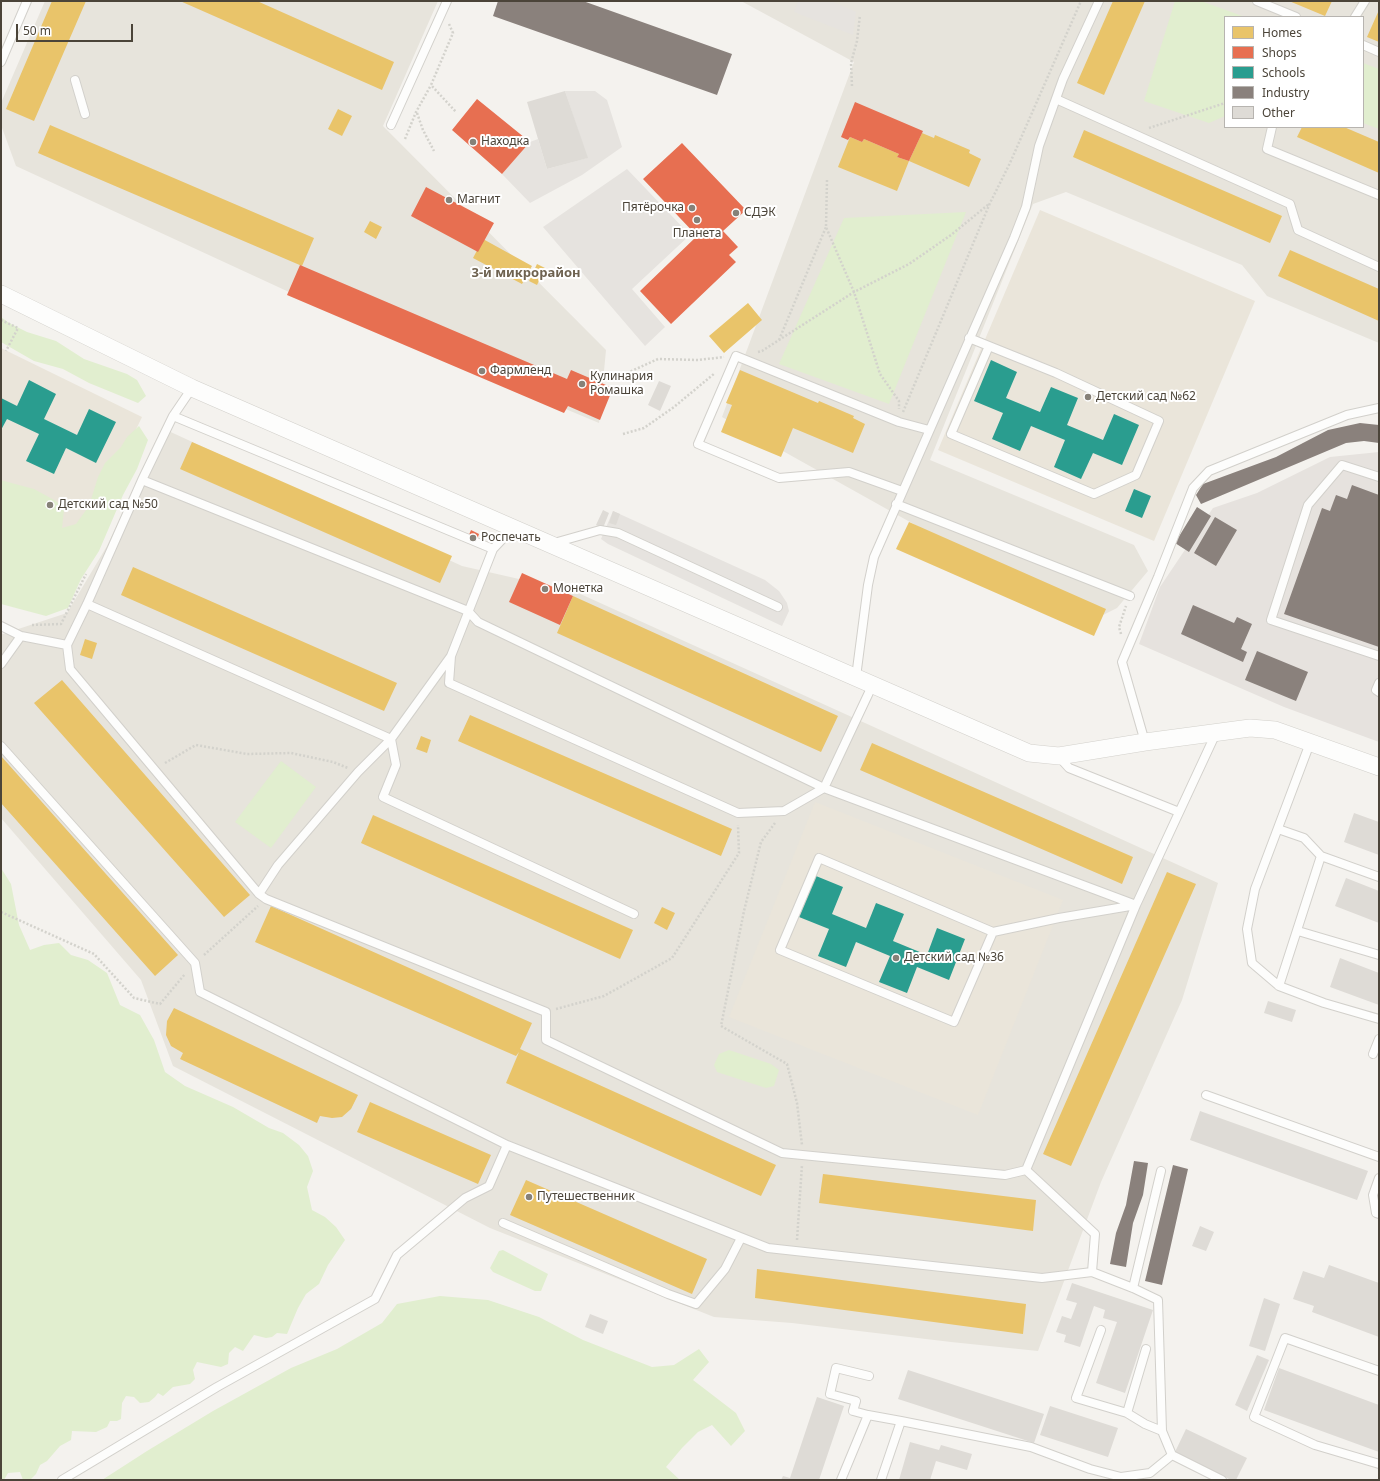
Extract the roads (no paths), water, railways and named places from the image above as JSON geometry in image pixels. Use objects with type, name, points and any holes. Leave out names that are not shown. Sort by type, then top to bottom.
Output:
[{"type":"street","points":[[1,294],[192,388],[1029,752],[1058,756],[1145,742],[1250,728],[1275,730],[1379,768]]},
{"type":"lane","points":[[1,62],[27,1]]},
{"type":"lane","points":[[391,125],[447,1]]},
{"type":"lane","points":[[856,677],[868,585],[874,557],[1014,238],[1026,207],[1038,146],[1063,79],[1099,1]]},
{"type":"lane","points":[[1258,1],[1294,16]]},
{"type":"lane","points":[[1356,16],[1365,1]]},
{"type":"lane","points":[[1364,45],[1379,52]]},
{"type":"lane","points":[[75,80],[85,114]]},
{"type":"lane","points":[[1056,99],[1290,204],[1298,230],[1379,267]]},
{"type":"lane","points":[[1272,128],[1267,149],[1379,195]]},
{"type":"lane","points":[[969,338],[989,346],[1056,373],[1159,421],[1136,475],[1094,494],[951,434],[989,346]]},
{"type":"lane","points":[[902,491],[849,472],[779,478],[698,444],[736,356],[900,422],[929,430]]},
{"type":"lane","points":[[192,388],[173,416],[142,480],[87,604],[67,644],[70,669],[262,896],[546,1012],[546,1040],[782,1153],[1004,1175],[1026,1170]]},
{"type":"lane","points":[[1145,742],[1122,662],[1193,488],[1209,471],[1347,415],[1379,408]]},
{"type":"lane","points":[[173,416],[493,549]]},
{"type":"lane","points":[[1379,477],[1342,465],[1308,505],[1271,620],[1379,656]]},
{"type":"lane","points":[[142,480],[468,611],[478,622],[824,788],[1136,905]]},
{"type":"lane","points":[[896,504],[1130,596]]},
{"type":"lane","points":[[262,896],[278,865],[358,772],[391,738],[451,656],[493,549],[513,528]]},
{"type":"lane","points":[[551,544],[600,530],[618,533],[778,607]]},
{"type":"lane","points":[[87,604],[391,738]]},
{"type":"lane","points":[[1,626],[22,636],[67,644]]},
{"type":"lane","points":[[1,664],[22,636]]},
{"type":"lane","points":[[451,656],[449,683],[738,813],[784,812],[824,788],[872,684]]},
{"type":"lane","points":[[1379,683],[1376,690],[1379,692]]},
{"type":"lane","points":[[1026,1170],[1136,905],[1216,733]]},
{"type":"lane","points":[[391,738],[396,765],[383,797],[634,914]]},
{"type":"lane","points":[[1310,743],[1255,889],[1247,929],[1252,963],[1279,986],[1324,1003],[1379,1019]]},
{"type":"lane","points":[[1,746],[195,963],[200,992],[507,1145],[768,1248],[1042,1278],[1092,1272],[1133,1288],[1158,1300],[1162,1431],[1172,1455],[1222,1480]]},
{"type":"lane","points":[[1058,756],[1070,768],[1179,812]]},
{"type":"lane","points":[[1278,829],[1304,838],[1321,856],[1379,877]]},
{"type":"lane","points":[[1279,986],[1321,856]]},
{"type":"lane","points":[[993,932],[954,1022],[780,950],[819,858],[993,932],[1059,918],[1136,905]]},
{"type":"lane","points":[[1298,930],[1379,955]]},
{"type":"lane","points":[[1373,1054],[1379,1039]]},
{"type":"lane","points":[[1206,1095],[1379,1157]]},
{"type":"lane","points":[[62,1480],[217,1387],[375,1299],[397,1255],[465,1198],[489,1186],[507,1145]]},
{"type":"lane","points":[[1026,1170],[1095,1234],[1092,1272]]},
{"type":"lane","points":[[1133,1288],[1161,1171]]},
{"type":"lane","points":[[1379,1178],[1373,1195],[1376,1212],[1379,1214]]},
{"type":"lane","points":[[503,1224],[668,1294],[696,1304],[725,1269],[741,1238]]},
{"type":"lane","points":[[1101,1330],[1076,1398],[1126,1413],[1145,1424],[1162,1431]]},
{"type":"lane","points":[[1379,1371],[1285,1338],[1254,1417],[1315,1445],[1379,1464]]},
{"type":"lane","points":[[1126,1413],[1146,1349]]},
{"type":"lane","points":[[870,1376],[836,1368],[830,1394],[856,1401],[853,1411],[1031,1447],[1090,1469],[1121,1476],[1150,1473],[1172,1455]]},
{"type":"lane","points":[[841,1480],[868,1414]]},
{"type":"lane","points":[[881,1480],[901,1421]]},
{"type":"place","name":"Находка","points":[[473,142]]},
{"type":"place","name":"Магнит","points":[[449,200]]},
{"type":"place","name":"Пятёрочка","points":[[692,208]]},
{"type":"place","name":"СДЭК","points":[[736,213]]},
{"type":"place","name":"Планета","points":[[697,220]]},
{"type":"place","name":"Фармленд","points":[[482,371]]},
{"type":"place","name":"Кулинария Ромашка","points":[[582,384]]},
{"type":"place","name":"Детский сад №62","points":[[1088,397]]},
{"type":"place","name":"Детский сад №50","points":[[50,505]]},
{"type":"place","name":"Роспечать","points":[[473,538]]},
{"type":"place","name":"Монетка","points":[[545,589]]},
{"type":"place","name":"Детский сад №36","points":[[896,958]]},
{"type":"place","name":"Путешественник","points":[[529,1197]]},
{"type":"district","name":"3-й микрорайон","points":[[526,273]]}]
